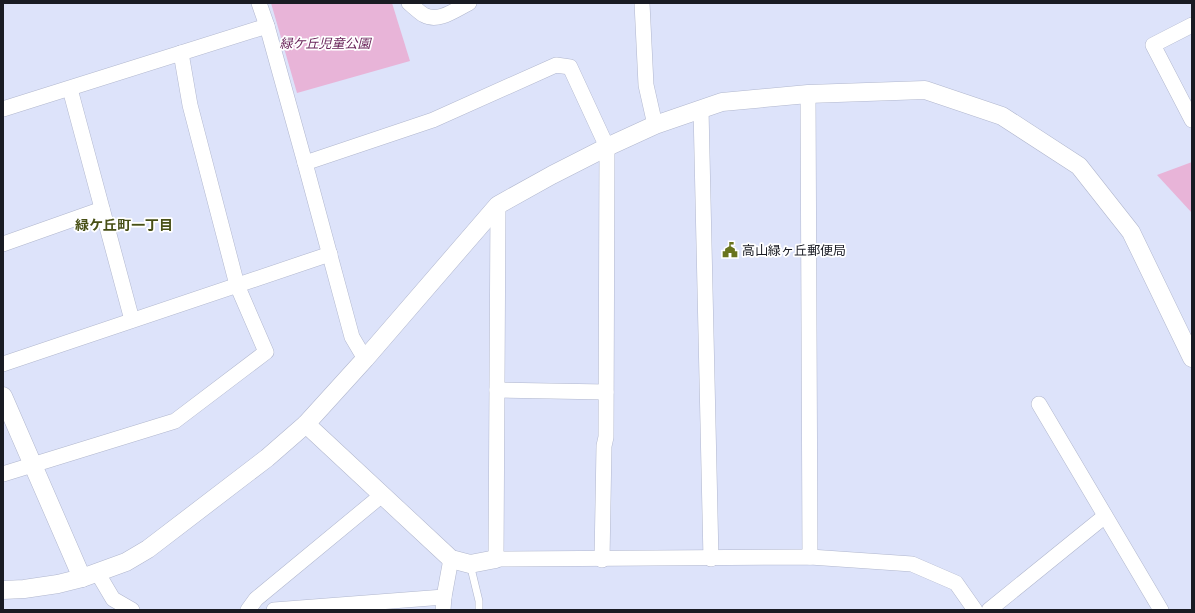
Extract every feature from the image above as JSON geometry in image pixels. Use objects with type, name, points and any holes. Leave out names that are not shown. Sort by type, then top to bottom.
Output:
[{"type":"street","points":[[259,3],[267,26],[352,337],[365,359]]},
{"type":"street","points":[[409,3],[425,16],[434,18],[443,16],[469,3]]},
{"type":"street","points":[[642,3],[646,86],[656,125]]},
{"type":"street","points":[[1192,24],[1153,45],[1192,120]]},
{"type":"street","points":[[3,109],[267,26]]},
{"type":"street","points":[[3,474],[175,421],[266,352],[237,285],[190,105],[181,53]]},
{"type":"street","points":[[305,163],[433,120],[556,65],[570,66],[607,147],[606,436],[604,446],[602,560]]},
{"type":"street","points":[[70,89],[132,320]]},
{"type":"street","points":[[3,590],[44,586],[90,575],[126,562],[148,549],[267,458],[306,424],[365,359],[498,206],[552,175],[607,147],[656,125],[722,102],[808,94],[925,90],[1002,116],[1079,166],[1131,232],[1192,358]]},
{"type":"street","points":[[808,94],[810,558]]},
{"type":"street","points":[[701,109],[711,559]]},
{"type":"street","points":[[496,559],[498,206]]},
{"type":"street","points":[[3,244],[102,209]]},
{"type":"street","points":[[3,364],[330,254]]},
{"type":"street","points":[[496,390],[606,392]]},
{"type":"street","points":[[3,396],[33,465],[90,575],[111,604],[132,610]]},
{"type":"street","points":[[1039,404],[1161,610]]},
{"type":"street","points":[[306,424],[451,559],[470,564],[496,559],[602,560],[810,558],[912,564],[956,583],[975,610]]},
{"type":"street","points":[[248,610],[256,599],[382,495]]},
{"type":"street","points":[[989,610],[1105,516]]},
{"type":"street","points":[[274,610],[444,604],[451,559]]},
{"type":"lane","points":[[470,564],[480,610]]},
{"type":"green space","name":"緑ケ丘児童公園","points":[[271,3],[392,3],[410,61],[297,93]]},
{"type":"green space","points":[[1192,162],[1192,213],[1157,175]]},
{"type":"place","name":"高山緑ヶ丘郵便局","points":[[730,250]]},
{"type":"district","name":"緑ケ丘町一丁目","points":[[124,225]]}]
